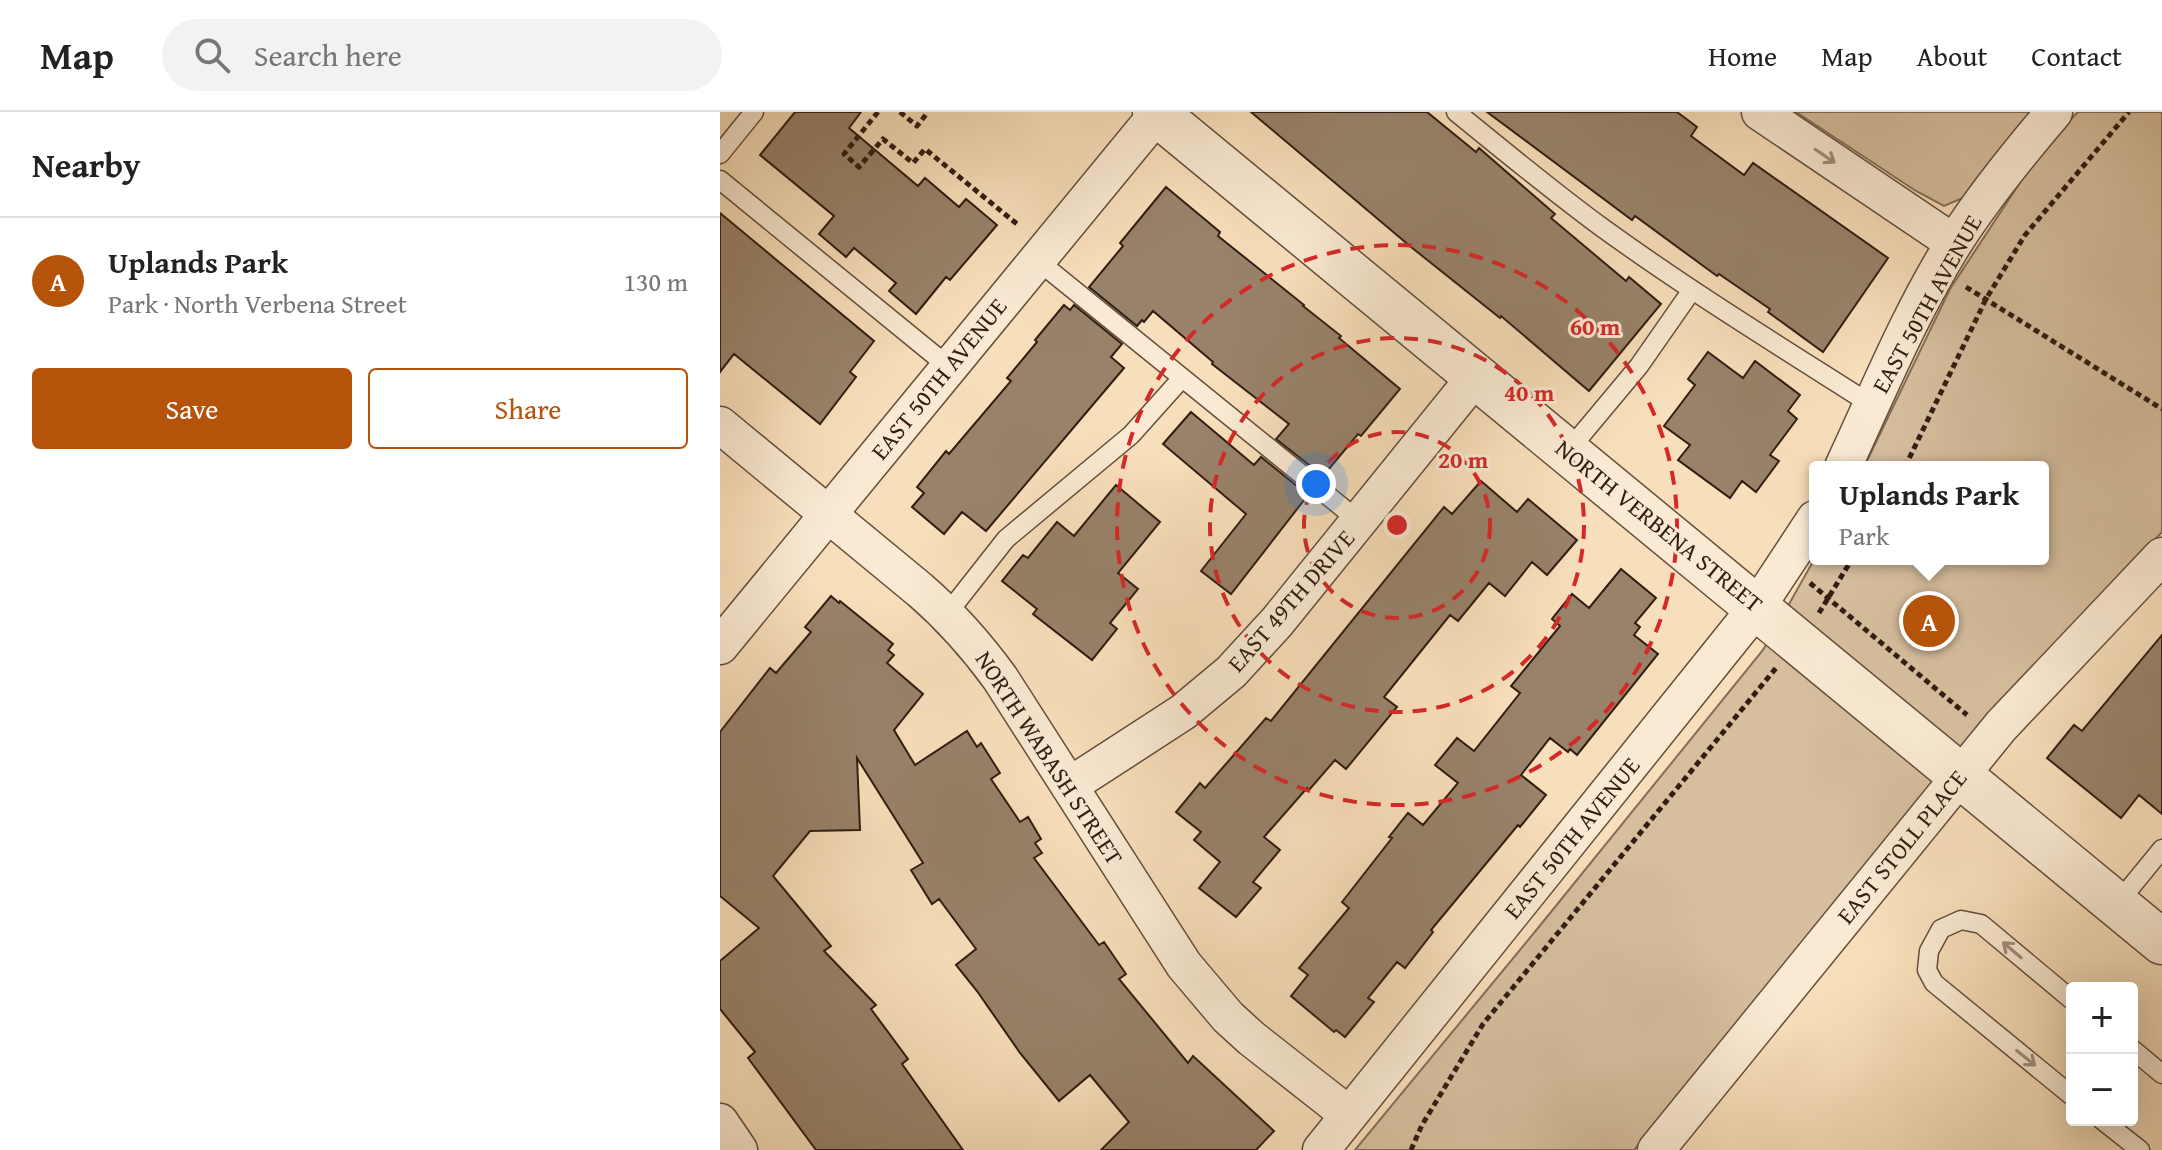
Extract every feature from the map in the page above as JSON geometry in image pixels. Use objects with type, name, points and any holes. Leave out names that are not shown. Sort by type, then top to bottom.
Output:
[{"type":"street","points":[[1760,112],[1946,257]]},
{"type":"street","name":"EAST 50TH AVENUE","points":[[1846,461],[1946,257],[2024,148],[2054,112]]},
{"type":"street","name":"EAST 50TH AVENUE","points":[[720,646],[1157,113]]},
{"type":"street","name":"NORTH VERBENA STREET","points":[[1157,113],[2162,942]]},
{"type":"street","name":"EAST 49TH DRIVE","points":[[1069,786],[1183,712],[1231,672],[1277,622],[1476,376]]},
{"type":"street","name":"NORTH WABASH STREET","points":[[720,425],[947,614],[1000,678],[1164,935],[1203,989],[1251,1038],[1349,1115]]},
{"type":"street","name":"EAST 50TH AVENUE","points":[[1321,1150],[1757,607],[1809,529]]},
{"type":"street","name":"EAST STOLL PLACE","points":[[1656,1150],[1993,737],[2162,556]]},
{"type":"street","points":[[720,1122],[739,1150]]},
{"type":"lane","points":[[720,154],[754,112]]},
{"type":"lane","points":[[1456,112],[1602,228],[1692,290],[1872,405]]},
{"type":"lane","points":[[720,180],[949,367]]},
{"type":"lane","points":[[1037,260],[1359,521]]},
{"type":"lane","points":[[1568,451],[1639,366],[1692,290]]},
{"type":"lane","points":[[947,614],[1006,539],[1131,435],[1182,378]]},
{"type":"lane","points":[[2117,904],[2162,849]]},
{"type":"lane","points":[[2066,995],[1981,924],[1961,920],[1941,929],[1929,951],[1927,970],[1934,983],[2066,1091]]},
{"type":"lane","points":[[2138,1054],[2162,1074]]},
{"type":"lane","points":[[2110,1126],[2140,1150]]},
{"type":"path","points":[[878,112],[844,154],[859,167],[883,139],[913,163],[925,149],[1017,224]]},
{"type":"path","points":[[900,112],[917,126],[928,112]]},
{"type":"path","points":[[1908,461],[1986,299],[2025,235],[2129,112]]},
{"type":"path","points":[[1946,257],[1986,299],[2162,409]]},
{"type":"path","points":[[1787,564],[1993,737]]},
{"type":"path","points":[[1411,1150],[1422,1125],[1483,1024],[1799,641],[1849,565]]},
{"type":"shaded area","points":[[1796,112],[2033,112],[1963,198],[1944,206]]},
{"type":"shaded area","points":[[2078,112],[2162,112],[2162,532],[1976,729],[1906,825],[1634,1150],[1355,1150],[1763,650],[1811,565],[2049,565],[2049,461],[1867,461],[1950,289],[2044,146]]},
{"type":"building","points":[[795,112],[861,112],[849,128],[918,186],[925,178],[959,207],[966,199],[997,225],[950,280],[946,277],[916,314],[889,291],[896,283],[854,248],[846,257],[819,234],[834,216],[760,155]]},
{"type":"building","points":[[1251,112],[1427,112],[1476,152],[1479,148],[1555,214],[1551,218],[1626,281],[1629,277],[1661,304],[1589,391]]},
{"type":"building","points":[[1487,112],[1677,112],[1697,127],[1691,136],[1744,175],[1753,163],[1888,258],[1823,352],[1768,312],[1770,309],[1719,274],[1717,276],[1635,216],[1632,220]]},
{"type":"building","points":[[1166,187],[1220,232],[1218,236],[1341,336],[1339,338],[1400,389],[1323,476],[1276,439],[1289,424],[1212,364],[1153,311],[1137,326],[1089,287]]},
{"type":"building","points":[[720,213],[874,341],[850,372],[856,377],[820,424],[734,354],[720,372]]},
{"type":"building","points":[[1064,305],[1070,310],[1074,305],[1122,344],[1111,357],[1124,368],[986,531],[962,512],[944,534],[912,507],[924,493],[917,487],[1011,381],[1007,378]]},
{"type":"building","points":[[1708,352],[1743,378],[1755,361],[1800,395],[1788,411],[1797,419],[1770,455],[1779,461],[1756,492],[1742,481],[1730,498],[1678,460],[1690,445],[1664,426],[1695,385],[1688,379]]},
{"type":"building","points":[[1191,412],[1254,465],[1261,457],[1308,495],[1231,594],[1201,571],[1246,514],[1163,444]]},
{"type":"building","points":[[1481,481],[1517,512],[1528,499],[1577,540],[1547,575],[1532,562],[1505,596],[1489,583],[1458,621],[1450,615],[1384,697],[1397,707],[1346,769],[1335,760],[1264,837],[1280,850],[1253,882],[1261,888],[1236,917],[1199,888],[1220,862],[1194,840],[1201,832],[1176,812],[1200,783],[1205,788],[1266,718],[1271,721],[1444,507],[1452,514]]},
{"type":"building","points":[[1116,485],[1160,522],[1118,573],[1138,589],[1110,623],[1117,629],[1092,660],[1033,614],[1037,609],[1002,581],[1023,555],[1028,558],[1057,522],[1074,536]]},
{"type":"building","points":[[1621,569],[1656,598],[1635,623],[1640,627],[1634,635],[1658,654],[1577,755],[1550,738],[1521,775],[1546,795],[1431,930],[1433,932],[1405,968],[1397,962],[1368,998],[1374,1002],[1345,1037],[1336,1030],[1334,1032],[1291,996],[1308,975],[1299,968],[1349,908],[1342,902],[1408,813],[1423,825],[1458,783],[1435,765],[1457,738],[1474,751],[1520,693],[1511,686],[1560,626],[1552,619],[1572,594],[1589,608]]},
{"type":"building","points":[[831,596],[893,644],[888,650],[894,655],[887,663],[923,694],[894,730],[915,765],[967,731],[977,747],[981,743],[1000,773],[991,779],[1020,822],[1028,817],[1041,839],[1035,843],[1042,853],[1034,858],[1099,945],[1104,942],[1126,974],[1119,979],[1188,1063],[1193,1056],[1274,1131],[1256,1150],[1101,1150],[1129,1122],[1090,1075],[1059,1101],[1020,1053],[956,965],[976,949],[939,899],[932,904],[911,870],[923,863],[857,758],[860,830],[810,831],[773,876],[831,946],[824,951],[876,1005],[871,1009],[908,1059],[902,1064],[963,1150],[816,1150],[748,1058],[755,1052],[720,1009],[720,961],[759,928],[720,896],[720,732],[770,668],[776,673],[811,632],[805,627]]},
{"type":"building","points":[[2162,635],[2162,814],[2139,795],[2121,818],[2047,758],[2074,725],[2082,731]]},
{"type":"place","name":"Uplands Park","points":[[1929,621]]}]
